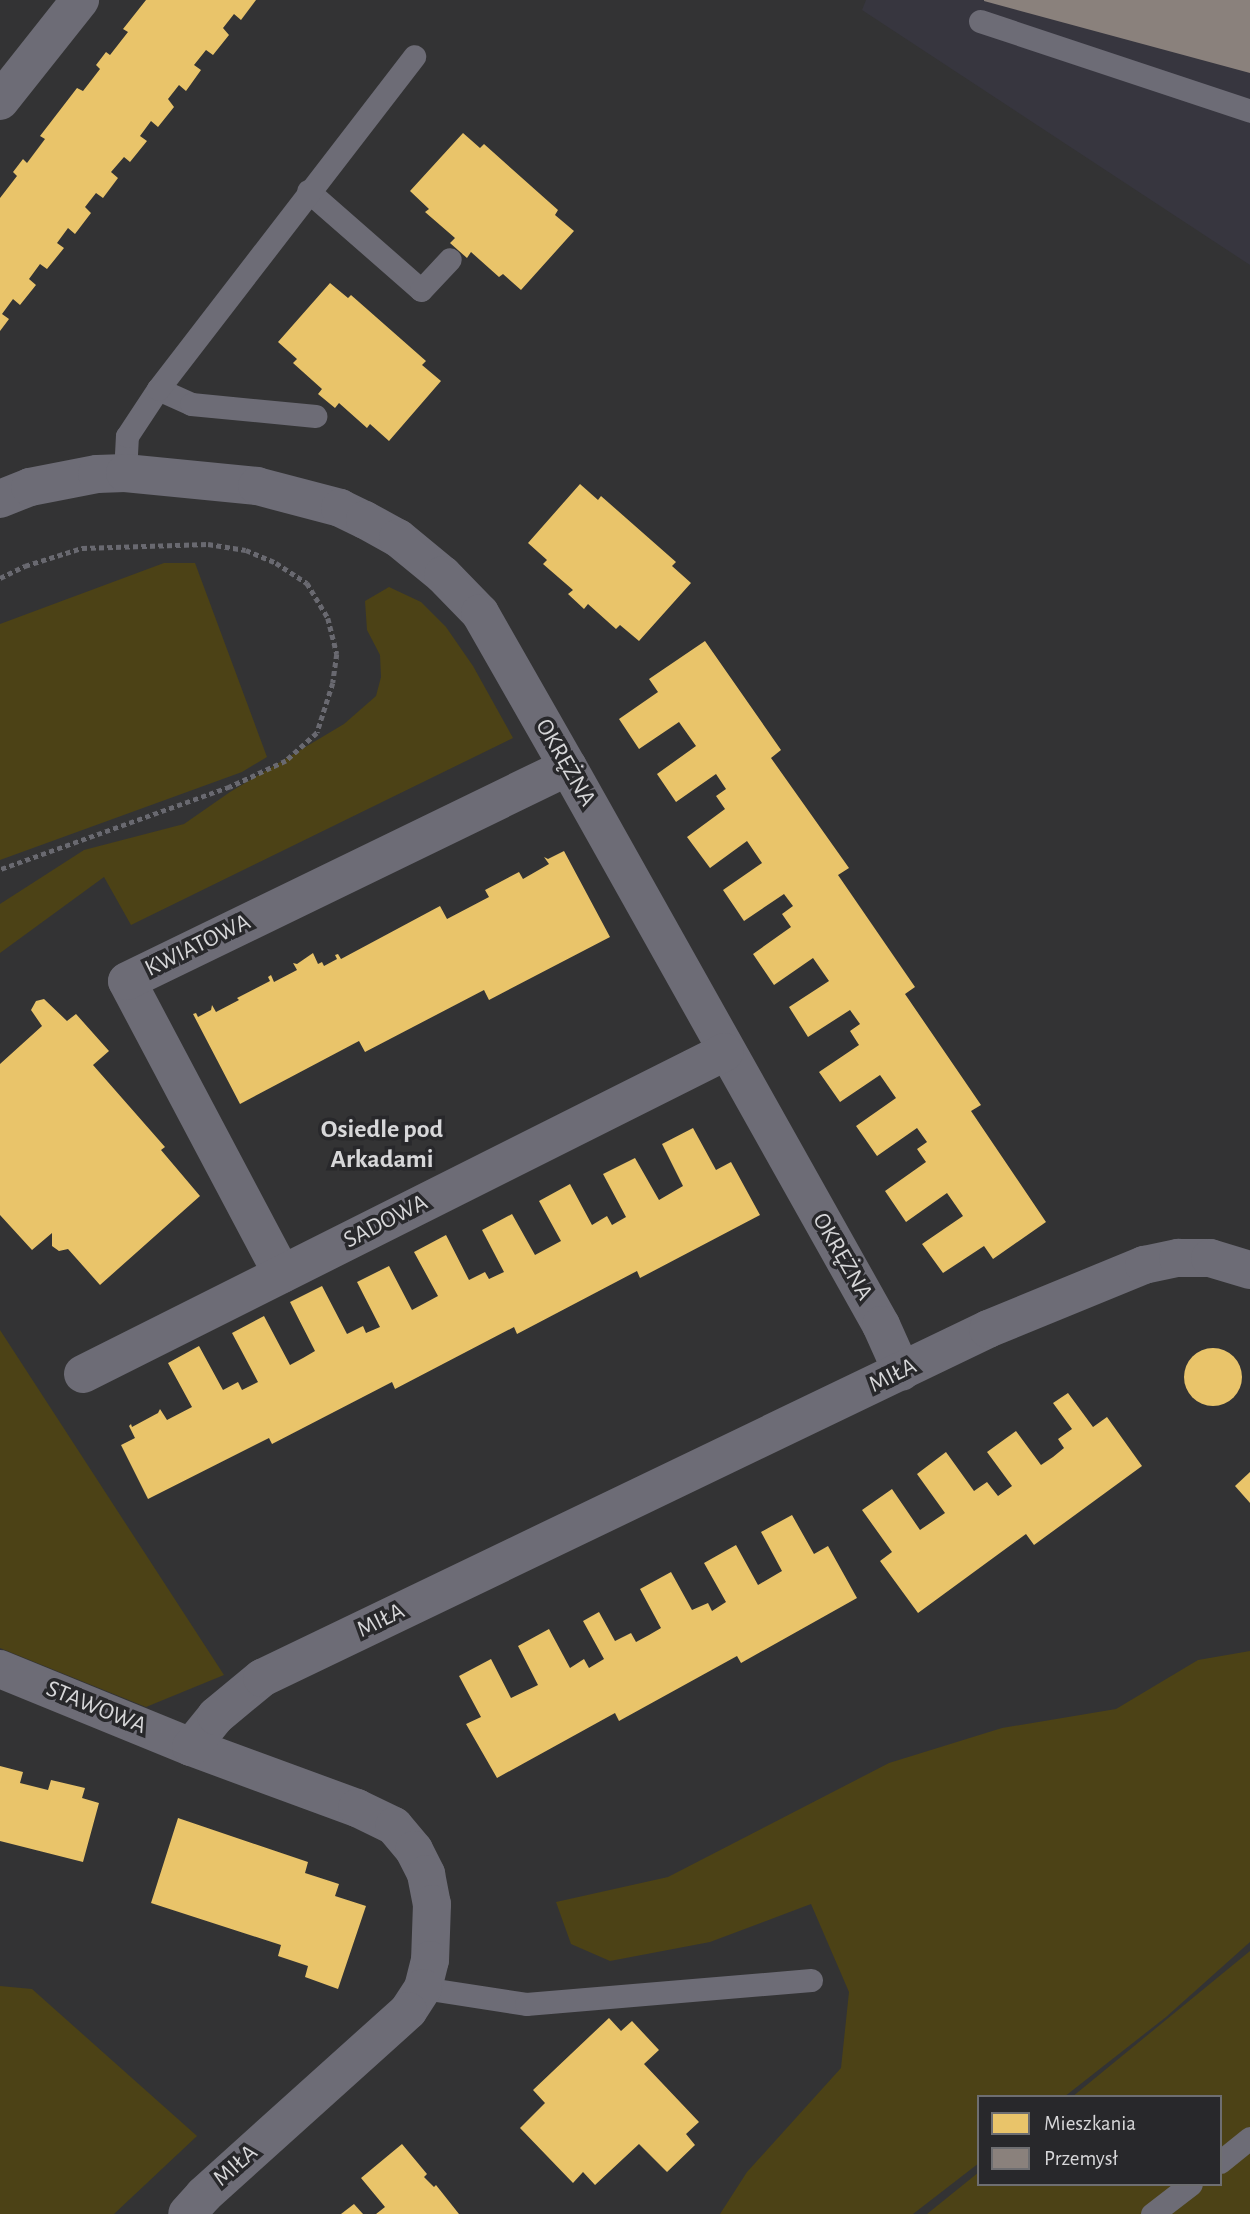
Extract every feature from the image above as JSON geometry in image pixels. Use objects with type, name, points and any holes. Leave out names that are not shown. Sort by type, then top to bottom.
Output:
[{"type":"street","points":[[0,101],[80,0]]},
{"type":"street","name":"OKRĘŻNA","points":[[0,499],[30,487],[65,478],[125,473],[288,492],[340,508],[398,538],[443,575],[480,613],[881,1325],[902,1372]]},
{"type":"street","name":"KWIATOWA","points":[[282,1274],[127,981],[568,767]]},
{"type":"street","name":"SADOWA","points":[[83,1374],[725,1052]]},
{"type":"street","name":"MIŁA","points":[[187,2214],[204,2195],[376,2044],[408,2011],[423,1988],[429,1960],[432,1904],[426,1874],[406,1838],[394,1826],[357,1808],[191,1747],[216,1716],[262,1678],[988,1329],[1144,1265],[1178,1258],[1210,1258],[1250,1270]]},
{"type":"street","name":"STAWOWA","points":[[0,1669],[191,1747]]},
{"type":"lane","points":[[980,21],[1250,111]]},
{"type":"lane","points":[[125,473],[127,436],[158,389],[308,191],[414,57]]},
{"type":"lane","points":[[308,191],[421,290],[450,260]]},
{"type":"lane","points":[[158,389],[191,404],[316,416]]},
{"type":"lane","points":[[423,1988],[526,2004],[811,1980]]},
{"type":"lane","points":[[1222,2160],[1250,2138]]},
{"type":"lane","points":[[1152,2214],[1188,2186]]},
{"type":"path","points":[[0,578],[25,566],[82,548],[208,544],[246,550],[276,562],[307,583],[328,618],[337,654],[333,683],[317,733],[286,761],[230,787],[0,870]]},
{"type":"shaded area","points":[[866,0],[1250,0],[1250,265],[862,10]]},
{"type":"shaded area","points":[[164,563],[195,563],[267,757],[242,772],[0,860],[0,624]]},
{"type":"shaded area","points":[[389,587],[421,602],[446,627],[473,666],[513,738],[131,925],[104,877],[0,953],[0,904],[84,850],[184,824],[230,792],[344,724],[376,696],[381,677],[380,655],[367,630],[365,601]]},
{"type":"shaded area","points":[[0,1330],[224,1675],[146,1707],[0,1648]]},
{"type":"shaded area","points":[[1250,1651],[1250,1942],[1166,2017],[1067,2095],[977,2095],[977,2165],[913,2214],[720,2214],[747,2172],[841,2068],[849,1992],[811,1904],[710,1942],[610,1961],[571,1944],[556,1902],[668,1877],[889,1763],[1002,1728],[1116,1709],[1198,1660]]},
{"type":"shaded area","points":[[1250,1951],[1250,2214],[927,2214],[977,2174],[977,2186],[1222,2186],[1222,2095],[1074,2095]]},
{"type":"shaded area","points":[[0,1986],[32,1989],[197,2136],[114,2214],[0,2214]]},
{"type":"building: Mieszkania","points":[[146,0],[256,0],[241,20],[234,14],[223,28],[229,35],[213,55],[206,50],[194,65],[201,70],[186,91],[179,85],[168,99],[174,107],[158,127],[151,121],[140,136],[147,141],[130,162],[124,157],[111,172],[118,178],[103,198],[96,193],[85,207],[91,213],[75,234],[68,228],[57,243],[64,248],[47,269],[40,264],[29,279],[36,285],[20,305],[13,299],[2,314],[9,319],[0,331],[0,198],[17,176],[13,172],[23,159],[27,163],[45,139],[40,136],[77,88],[83,91],[100,69],[96,65],[106,52],[110,55],[128,32],[123,29]]},
{"type":"building: Mieszkania","points":[[463,133],[480,148],[484,144],[558,210],[555,215],[574,231],[521,290],[503,274],[499,277],[471,252],[467,258],[450,243],[455,238],[425,212],[429,209],[410,191]]},
{"type":"building: Mieszkania","points":[[330,283],[348,298],[351,295],[426,361],[422,365],[441,381],[389,441],[370,424],[367,428],[339,403],[335,408],[318,394],[322,389],[293,363],[297,359],[278,342]]},
{"type":"building: Mieszkania","points":[[580,484],[598,500],[601,496],[676,562],[672,566],[691,583],[639,641],[620,625],[616,629],[588,604],[584,609],[568,594],[573,590],[543,564],[547,560],[528,543]]},
{"type":"building: Mieszkania","points":[[705,641],[781,750],[771,758],[849,868],[838,875],[915,987],[905,994],[981,1105],[971,1111],[1046,1222],[993,1259],[984,1246],[943,1273],[922,1244],[963,1216],[947,1193],[906,1222],[885,1191],[926,1162],[917,1149],[927,1142],[917,1128],[877,1156],[856,1126],[896,1098],[880,1075],[840,1102],[819,1072],[859,1045],[850,1031],[860,1024],[850,1010],[808,1037],[789,1007],[829,981],[813,958],[774,985],[753,954],[791,927],[782,914],[793,906],[784,894],[744,921],[723,890],[762,863],[747,841],[710,868],[687,837],[725,809],[716,796],[726,789],[716,774],[676,802],[657,774],[696,746],[679,722],[639,749],[619,719],[658,692],[649,679]]},
{"type":"building: Mieszkania","points":[[564,851],[610,937],[489,1000],[484,990],[365,1052],[359,1041],[240,1104],[193,1014],[196,1013],[198,1017],[211,1010],[212,1005],[216,1012],[270,981],[268,977],[271,975],[274,982],[297,970],[293,963],[297,964],[313,953],[318,964],[322,962],[324,966],[337,959],[335,955],[338,954],[341,959],[440,906],[447,919],[489,897],[485,890],[519,872],[523,879],[549,864],[544,857],[548,859]]},
{"type":"building: Mieszkania","points":[[44,999],[67,1021],[76,1014],[109,1051],[93,1065],[165,1147],[161,1150],[200,1196],[100,1285],[68,1249],[59,1251],[52,1246],[52,1233],[32,1250],[0,1215],[0,1064],[42,1026],[31,1010],[36,1001]]},
{"type":"building: Mieszkania","points":[[693,1128],[716,1170],[731,1162],[760,1215],[640,1278],[637,1271],[517,1334],[514,1327],[395,1389],[392,1382],[272,1444],[269,1438],[148,1499],[121,1445],[135,1438],[129,1426],[131,1424],[132,1427],[158,1413],[160,1409],[167,1420],[192,1407],[168,1363],[199,1346],[223,1390],[238,1382],[242,1390],[258,1382],[232,1333],[264,1316],[290,1365],[315,1351],[290,1302],[322,1286],[347,1334],[363,1326],[366,1333],[380,1327],[357,1282],[389,1266],[412,1310],[438,1296],[414,1252],[446,1235],[469,1280],[485,1272],[489,1279],[504,1272],[482,1230],[512,1214],[535,1255],[561,1241],[539,1201],[570,1184],[592,1225],[607,1216],[612,1225],[626,1217],[603,1174],[635,1158],[659,1200],[683,1186],[662,1144]]},
{"type":"building: Mieszkania","points":[[1207,1348],[1219,1348],[1234,1356],[1242,1371],[1242,1383],[1234,1398],[1219,1406],[1207,1406],[1192,1398],[1184,1383],[1184,1371],[1192,1356]]},
{"type":"building: Mieszkania","points":[[1068,1393],[1093,1427],[1107,1417],[1142,1466],[1034,1545],[1026,1534],[918,1613],[880,1561],[892,1552],[862,1510],[892,1489],[920,1530],[945,1513],[917,1474],[946,1452],[974,1491],[987,1482],[998,1496],[1012,1486],[987,1452],[1016,1431],[1041,1465],[1053,1457],[1064,1448],[1058,1439],[1072,1429],[1053,1403]]},
{"type":"building: Mieszkania","points":[[1250,1472],[1250,1503],[1235,1486]]},
{"type":"building: Mieszkania","points":[[792,1515],[814,1554],[828,1546],[857,1598],[741,1663],[737,1656],[619,1721],[615,1713],[497,1778],[466,1724],[481,1717],[459,1676],[491,1659],[511,1698],[538,1685],[518,1646],[549,1629],[570,1668],[584,1659],[589,1668],[604,1659],[583,1621],[599,1612],[615,1641],[631,1633],[636,1642],[649,1635],[661,1628],[640,1589],[671,1572],[692,1610],[708,1603],[712,1611],[726,1602],[704,1563],[736,1545],[758,1585],[782,1571],[761,1532]]},
{"type":"building: Mieszkania","points":[[0,1766],[23,1772],[20,1783],[48,1790],[51,1780],[85,1788],[82,1798],[99,1803],[83,1862],[0,1841]]},
{"type":"building: Mieszkania","points":[[178,1818],[308,1862],[305,1873],[339,1884],[335,1896],[366,1906],[338,1989],[305,1977],[308,1966],[278,1956],[281,1945],[151,1903]]},
{"type":"building: Mieszkania","points":[[609,2018],[621,2031],[632,2021],[659,2050],[644,2064],[699,2122],[686,2134],[695,2145],[667,2172],[639,2144],[595,2185],[583,2172],[573,2183],[520,2128],[545,2103],[533,2090]]},
{"type":"building: Mieszkania","points":[[402,2144],[427,2174],[424,2177],[434,2187],[436,2185],[459,2214],[376,2214],[385,2207],[361,2178]]},
{"type":"building: Mieszkania","points":[[354,2204],[363,2214],[341,2214]]},
{"type":"building: Przemysł","points":[[984,0],[1250,0],[1250,73],[984,1]]},
{"type":"district","name":"Osiedle pod Arkadami","points":[[382,1145]]}]
